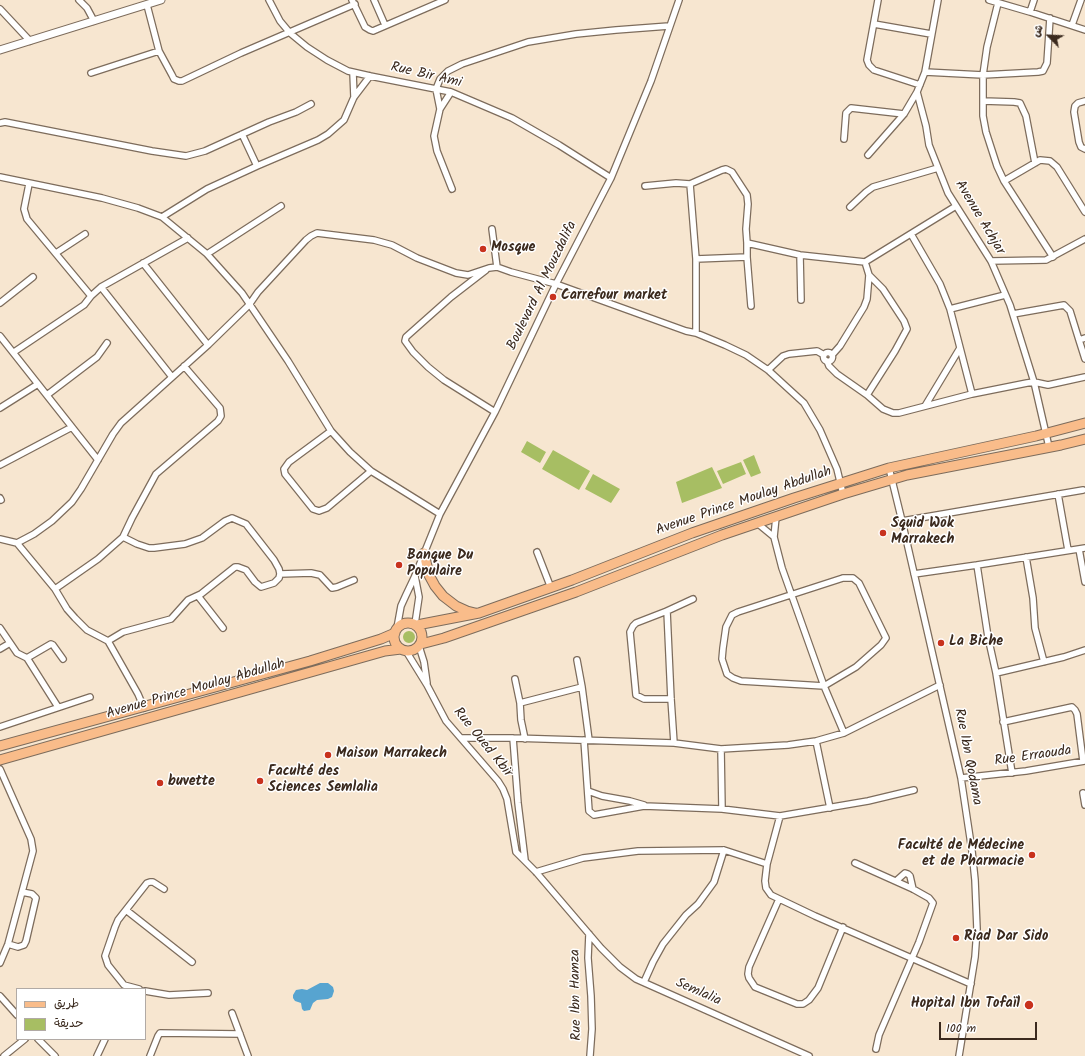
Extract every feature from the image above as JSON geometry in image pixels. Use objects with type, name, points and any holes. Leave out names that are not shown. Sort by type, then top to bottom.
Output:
[{"type":"main road","name":"Avenue Prince Moulay Abdullah","points":[[416,625],[479,613],[551,588],[700,530],[889,468],[1085,423]]},
{"type":"main road","name":"Avenue Prince Moulay Abdullah","points":[[420,645],[451,636],[576,592],[722,535],[891,479],[1085,439]]},
{"type":"main road","points":[[424,553],[429,575],[443,596],[456,606],[467,611],[479,613]]},
{"type":"main road","points":[[405,623],[416,625],[422,632],[422,640],[420,645],[413,651],[403,650],[395,642],[396,630],[405,623]]},
{"type":"main road","name":"Avenue Prince Moulay Abdullah","points":[[0,746],[310,662],[380,639],[396,630]]},
{"type":"main road","name":"Avenue Prince Moulay Abdullah","points":[[0,760],[385,651],[403,650]]},
{"type":"street","points":[[79,0],[87,8],[94,21]]},
{"type":"street","name":"Rue Bir Ami","points":[[269,0],[280,21],[290,33],[307,47],[327,60],[353,73],[451,92],[512,118],[559,145],[611,178]]},
{"type":"street","points":[[374,0],[385,25]]},
{"type":"street","points":[[147,5],[159,51],[174,78],[182,81],[241,53],[290,33],[354,2],[365,27],[373,31],[445,0]]},
{"type":"street","name":"Boulevard Al Mouzdalifa","points":[[396,630],[401,606],[440,514],[495,412],[556,284],[611,178],[651,81],[679,0]]},
{"type":"street","points":[[878,0],[867,60],[869,65],[874,70],[920,85]]},
{"type":"street","points":[[868,155],[904,114],[917,92],[925,72],[938,0]]},
{"type":"street","points":[[989,0],[1085,30]]},
{"type":"street","points":[[1030,12],[1034,0]]},
{"type":"street","points":[[1072,25],[1081,0]]},
{"type":"street","points":[[0,50],[158,1]]},
{"type":"street","points":[[998,3],[987,47],[983,75],[982,101],[986,132],[996,166],[1004,181],[1053,257]]},
{"type":"street","points":[[0,9],[30,41]]},
{"type":"street","points":[[925,72],[983,75],[1043,71],[1048,63],[1050,18]]},
{"type":"street","points":[[874,24],[931,34]]},
{"type":"street","points":[[440,108],[436,88],[440,79],[448,71],[462,64],[528,42],[576,34],[669,26]]},
{"type":"street","points":[[91,73],[159,51]]},
{"type":"street","points":[[353,73],[354,97]]},
{"type":"street","points":[[162,216],[207,189],[318,140],[328,134],[344,120],[354,97],[370,76]]},
{"type":"street","points":[[451,92],[440,108],[435,128],[435,142],[452,189]]},
{"type":"street","name":"Avenue Achjar","points":[[917,92],[926,126],[929,146],[945,186],[991,261],[1013,314],[1034,382],[1049,447]]},
{"type":"street","points":[[982,101],[1020,103],[1026,116],[1035,163]]},
{"type":"street","points":[[1085,101],[1078,103],[1075,106],[1074,112],[1079,142],[1081,147],[1085,149]]},
{"type":"street","points":[[0,123],[5,122],[152,151],[186,156],[205,151],[269,122],[296,112],[310,104]]},
{"type":"street","points":[[844,139],[846,113],[851,108],[904,114]]},
{"type":"street","points":[[242,134],[257,166]]},
{"type":"street","points":[[1004,181],[1035,163],[1045,160],[1058,167],[1085,212]]},
{"type":"street","points":[[850,207],[873,187],[938,168]]},
{"type":"street","points":[[645,186],[676,183],[690,184],[722,170],[726,169],[732,172],[747,195],[747,257],[751,306]]},
{"type":"street","points":[[0,177],[102,198],[162,216],[207,254],[242,293],[288,361],[331,431],[350,452],[371,471],[440,514]]},
{"type":"street","points":[[29,184],[25,204],[25,214],[27,219],[91,296]]},
{"type":"street","points":[[690,184],[696,259],[696,333]]},
{"type":"street","points":[[207,254],[281,206]]},
{"type":"street","points":[[747,243],[800,255],[865,262],[956,206]]},
{"type":"street","points":[[492,229],[497,267]]},
{"type":"street","points":[[56,253],[86,234]]},
{"type":"street","points":[[17,543],[34,534],[52,521],[72,502],[121,423],[208,345],[249,305],[258,292],[306,240],[317,234],[374,240],[392,245],[417,258],[456,273],[468,275],[497,267],[556,284],[686,331],[696,333],[746,355],[768,370],[804,403],[820,430],[837,469],[843,494]]},
{"type":"street","points":[[911,234],[940,284],[950,309],[972,394]]},
{"type":"street","points":[[14,352],[84,305],[101,287],[188,238]]},
{"type":"street","points":[[991,261],[1046,260],[1085,240]]},
{"type":"street","points":[[800,255],[801,300]]},
{"type":"street","points":[[696,259],[747,257]]},
{"type":"street","points":[[865,262],[870,275],[883,289],[904,321],[907,329],[868,395]]},
{"type":"street","points":[[143,263],[208,345]]},
{"type":"street","points":[[489,268],[451,297],[406,337],[405,341],[413,352],[444,380],[495,412]]},
{"type":"street","points":[[828,361],[840,346],[864,307],[867,299],[870,275]]},
{"type":"street","points":[[0,303],[33,276]]},
{"type":"street","points":[[101,287],[172,377]]},
{"type":"street","points":[[950,309],[1005,295]]},
{"type":"street","points":[[1013,314],[1060,305],[1066,306],[1070,310],[1082,339],[1085,359]]},
{"type":"street","points":[[0,336],[2,342],[14,352],[98,460]]},
{"type":"street","points":[[47,396],[97,358],[107,343]]},
{"type":"street","points":[[925,406],[960,348]]},
{"type":"street","points":[[768,370],[783,356],[817,351],[824,355],[824,359],[828,361],[829,366],[837,374],[868,395],[883,409],[893,414],[972,394],[1034,382],[1048,384],[1085,377]]},
{"type":"street","points":[[824,355],[828,352],[832,355]]},
{"type":"street","points":[[55,589],[98,559],[123,537],[156,474],[218,421],[221,416],[220,408],[184,366]]},
{"type":"street","points":[[0,408],[38,384]]},
{"type":"street","points":[[0,465],[72,427]]},
{"type":"street","points":[[331,431],[289,462],[284,469],[285,474],[313,509],[319,511],[327,508],[371,471]]},
{"type":"street","name":"Rue Ibn Qodama","points":[[889,468],[940,685],[960,778],[972,851],[977,929],[975,957],[959,1056]]},
{"type":"street","points":[[902,521],[1083,490]]},
{"type":"street","points":[[1058,494],[1068,550]]},
{"type":"street","points":[[776,517],[774,537],[790,594],[824,686],[844,733]]},
{"type":"street","points":[[108,641],[123,632],[171,619],[184,603],[198,596],[235,568],[238,567],[246,570],[261,587],[274,583],[279,578],[280,574],[280,568],[246,524],[232,518],[225,521],[202,538],[185,544],[149,548],[123,537]]},
{"type":"street","points":[[757,523],[774,537]]},
{"type":"street","points":[[0,539],[17,543],[55,589],[67,609],[75,618],[87,630],[108,641],[138,694],[144,708]]},
{"type":"street","points":[[914,574],[1082,548],[1085,582]]},
{"type":"street","points":[[537,552],[551,588]]},
{"type":"street","points":[[1026,557],[1035,628],[1044,662]]},
{"type":"street","points":[[977,565],[1012,773]]},
{"type":"street","points":[[280,574],[311,573],[320,575],[332,588],[354,580]]},
{"type":"street","points":[[415,576],[419,597],[416,625]]},
{"type":"street","points":[[843,578],[853,578],[859,583],[886,638],[881,645],[856,667],[824,686],[741,681],[733,678],[728,674],[722,659],[726,627],[732,616],[738,612],[790,594],[843,578]]},
{"type":"street","points":[[198,596],[224,628]]},
{"type":"street","points":[[670,699],[644,699],[636,694],[630,632],[636,623],[693,599]]},
{"type":"street","points":[[667,611],[670,699],[674,743]]},
{"type":"street","points":[[0,628],[17,653],[27,658],[58,707]]},
{"type":"street","points":[[0,649],[10,643]]},
{"type":"street","points":[[27,658],[51,644],[63,659]]},
{"type":"street","name":"Rue Oued Kbir","points":[[420,645],[427,685]]},
{"type":"street","name":"Rue Oued Kbir","points":[[403,650],[427,685],[446,721],[498,781],[503,789],[507,799],[516,852],[536,872],[589,934]]},
{"type":"street","points":[[996,673],[1044,662],[1085,650]]},
{"type":"street","points":[[577,660],[582,687],[587,740],[589,811],[594,815],[644,806],[722,810],[780,816],[830,808],[914,790]]},
{"type":"street","points":[[515,679],[525,739]]},
{"type":"street","points":[[461,738],[513,738],[674,743],[721,749],[788,745],[816,741],[844,733],[940,685]]},
{"type":"street","points":[[520,703],[582,687]]},
{"type":"street","points":[[1,725],[90,697]]},
{"type":"street","points":[[1003,722],[1072,707],[1077,714],[1084,761]]},
{"type":"street","points":[[513,738],[518,803],[525,860]]},
{"type":"street","points":[[816,741],[830,808]]},
{"type":"street","points":[[721,749],[722,810]]},
{"type":"street","name":"Rue Erraouda","points":[[960,778],[1012,773],[1084,761]]},
{"type":"street","points":[[0,772],[31,840],[33,851],[8,944],[2,951],[0,963]]},
{"type":"street","points":[[588,791],[602,796],[630,801],[644,806]]},
{"type":"street","points":[[1083,793],[1085,805]]},
{"type":"street","points":[[780,816],[767,864],[765,881],[766,888],[771,895],[971,984]]},
{"type":"street","points":[[536,872],[583,858],[638,851],[724,850],[767,864]]},
{"type":"street","points":[[644,982],[662,944],[686,915],[698,904],[714,882],[724,850]]},
{"type":"street","points":[[855,864],[913,889],[929,898],[932,903],[912,958],[879,1035],[876,1048]]},
{"type":"street","points":[[896,881],[905,874],[908,874],[911,879],[913,889]]},
{"type":"street","points":[[123,987],[108,965],[105,956],[115,927],[126,910],[150,882],[153,882],[164,889]]},
{"type":"street","points":[[8,944],[18,947],[24,945],[26,941],[36,898],[32,894],[22,892]]},
{"type":"street","points":[[779,899],[749,968],[749,978],[755,987],[798,1004],[803,1004],[809,1000],[818,988],[843,927]]},
{"type":"street","points":[[126,910],[192,962]]},
{"type":"street","name":"Semlalia","points":[[589,934],[620,967],[636,979],[809,1056]]},
{"type":"street","name":"Rue Ibn Hamza","points":[[589,934],[588,958],[592,1030],[590,1056]]},
{"type":"street","points":[[146,991],[169,995],[208,993]]},
{"type":"street","points":[[0,996],[15,1008]]},
{"type":"street","points":[[232,1013],[248,1056]]},
{"type":"street","points":[[150,1056],[160,1033],[240,1034]]},
{"type":"street","points":[[4,1056],[24,1040]]},
{"type":"street","points":[[39,1040],[55,1056]]},
{"type":"street","points":[[97,1056],[105,1040]]},
{"type":"green space","points":[[527,441],[546,452],[540,463],[521,452]]},
{"type":"green space","points":[[553,450],[590,471],[579,490],[542,469]]},
{"type":"green space","points":[[754,455],[761,473],[751,477],[743,460]]},
{"type":"green space","points":[[741,462],[746,474],[723,484],[717,471]]},
{"type":"green space","points":[[712,467],[722,488],[682,503],[676,482]]},
{"type":"green space","points":[[593,474],[620,489],[611,503],[585,489]]},
{"type":"green space","points":[[407,631],[411,631],[415,637],[411,643],[407,643],[403,639],[403,635]]},
{"type":"water","points":[[320,983],[328,983],[333,987],[334,991],[332,997],[317,1000],[313,1003],[310,1010],[304,1011],[301,1003],[295,1001],[293,995],[296,990],[307,990]]},
{"type":"place","name":"Mosque","points":[[483,249]]},
{"type":"place","name":"Carrefour market","points":[[553,297]]},
{"type":"place","name":"Squid Wok Marrakech","points":[[883,533]]},
{"type":"place","name":"Banque Du Populaire","points":[[399,565]]},
{"type":"place","name":"La Biche","points":[[941,643]]},
{"type":"place","name":"Maison Marrakech","points":[[328,755]]},
{"type":"place","name":"Faculté des Sciences Semlalia","points":[[260,781]]},
{"type":"place","name":"buvette","points":[[160,783]]},
{"type":"place","name":"Faculté de Médecine et de Pharmacie","points":[[1032,855]]},
{"type":"place","name":"Riad Dar Sido","points":[[956,938]]},
{"type":"place","name":"Hopital Ibn Tofaïl","points":[[1029,1005]]}]
